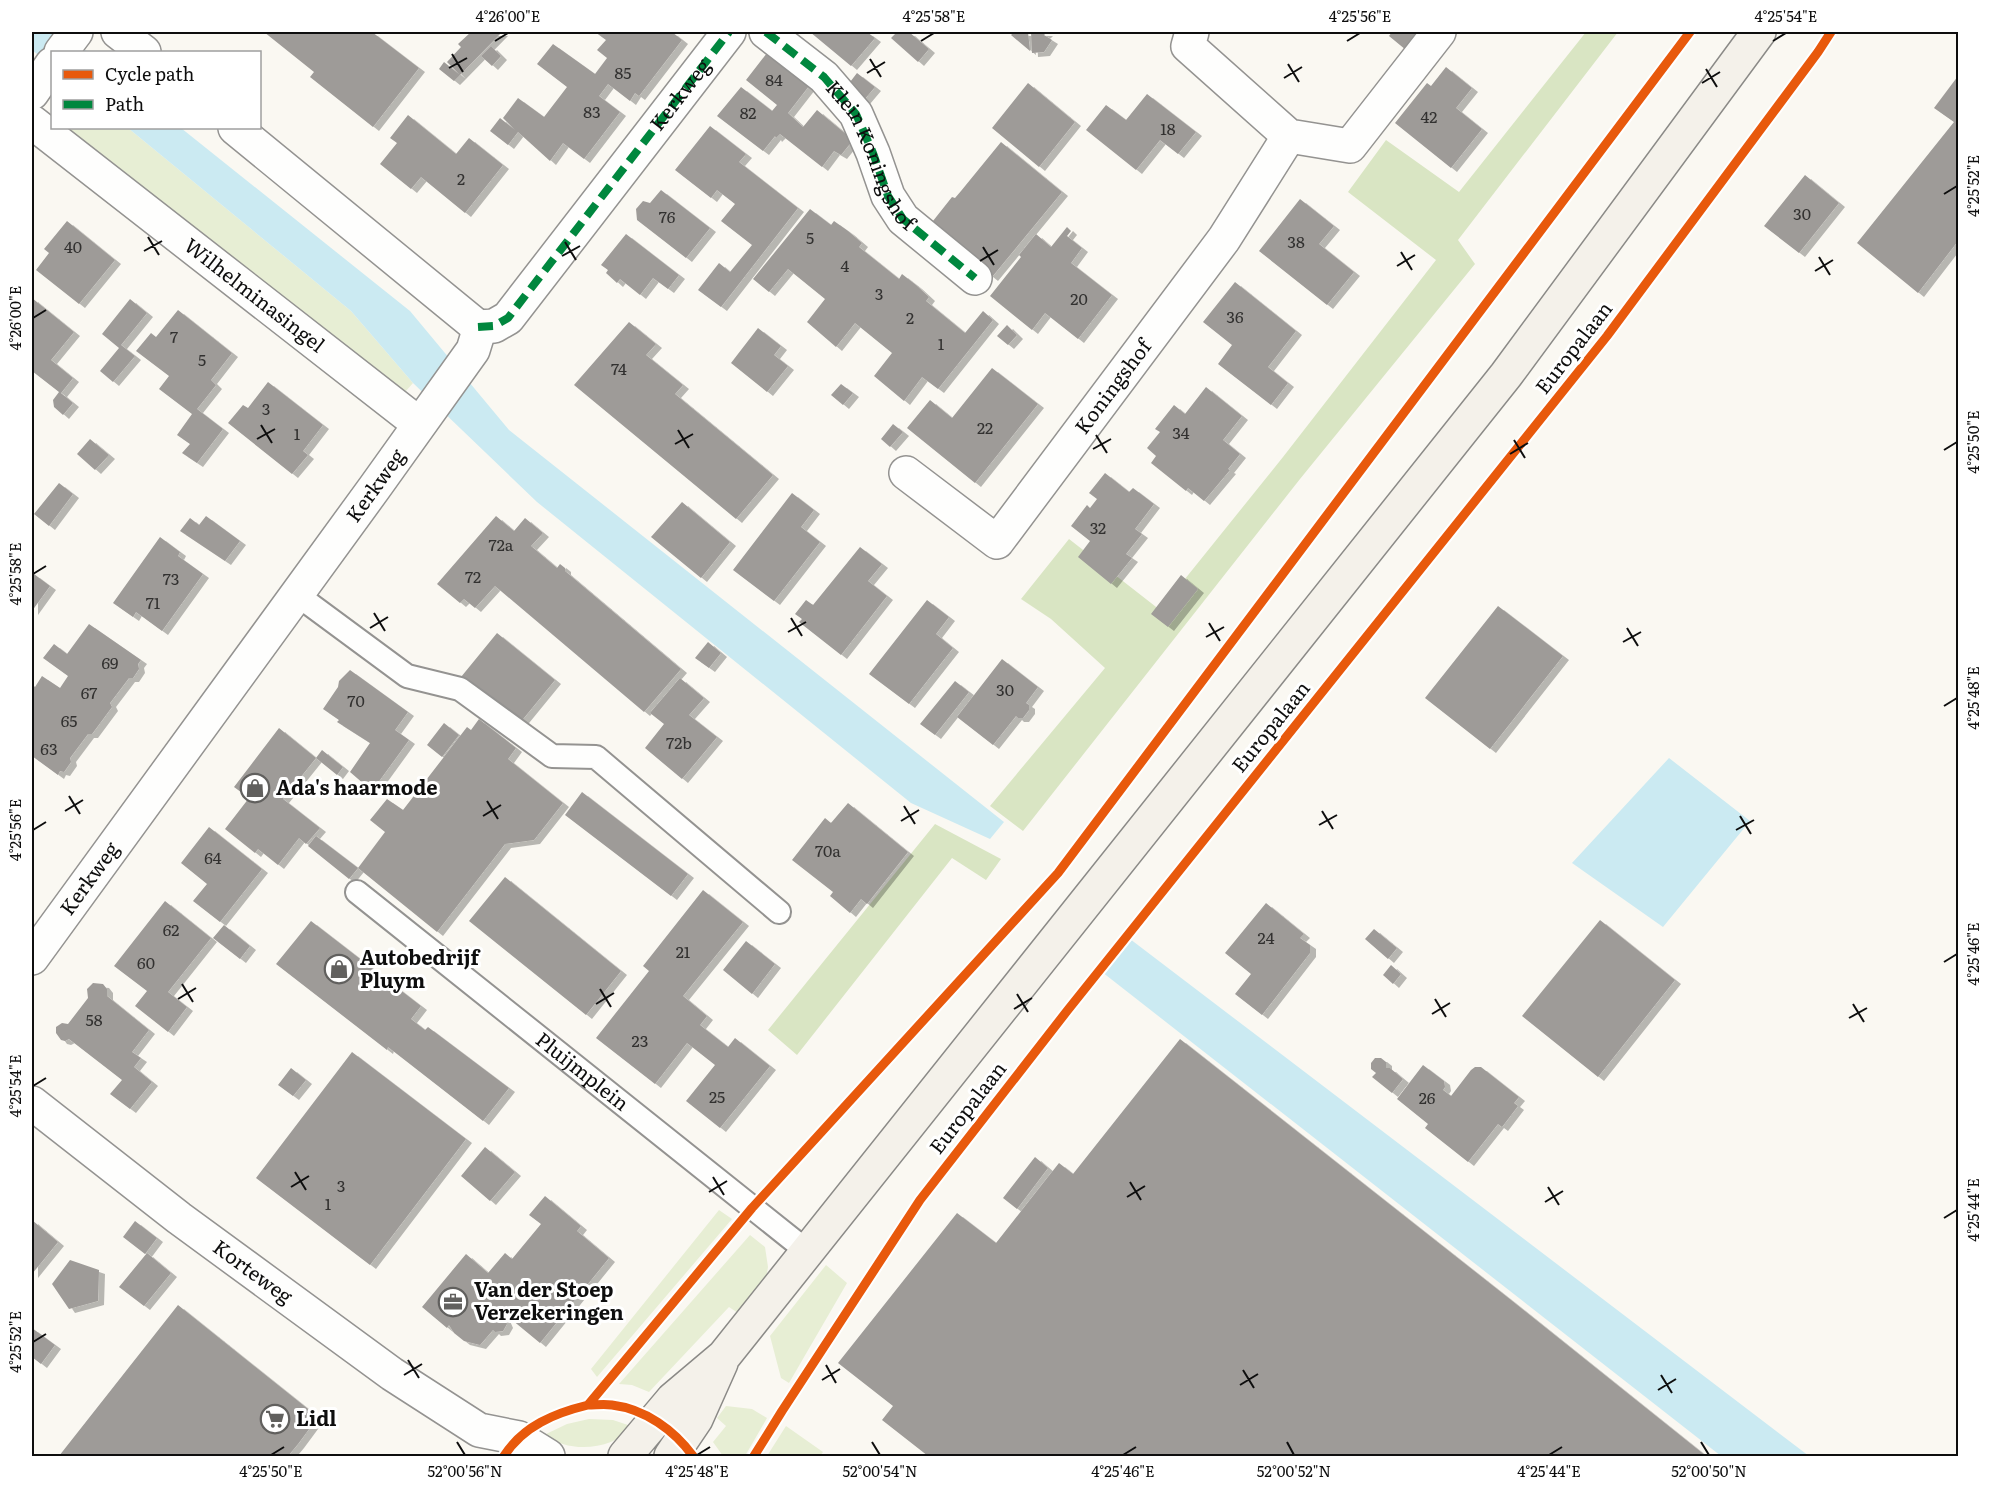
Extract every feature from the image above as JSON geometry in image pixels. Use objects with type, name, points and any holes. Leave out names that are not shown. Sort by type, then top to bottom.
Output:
[{"type":"main road","name":"Europalaan","points":[[625,1456],[673,1399],[724,1356],[808,1252],[1506,375],[1759,32]]},
{"type":"main road","name":"Europalaan","points":[[671,1456],[696,1419],[724,1356]]},
{"type":"street","points":[[62,51],[76,32]]},
{"type":"street","points":[[118,32],[143,51]]},
{"type":"street","name":"Kerkweg","points":[[32,958],[375,487],[475,339],[508,318],[729,32]]},
{"type":"street","name":"Klein Koningshof","points":[[766,32],[824,77],[856,114],[888,196],[903,219],[975,278]]},
{"type":"street","points":[[1191,32],[1188,46],[1289,136],[1350,146],[1439,32]]},
{"type":"street","points":[[32,93],[51,65]]},
{"type":"street","name":"Wilhelminasingel","points":[[32,122],[424,417]]},
{"type":"street","points":[[236,129],[475,339]]},
{"type":"street","name":"Koningshof","points":[[906,473],[996,542],[1224,239],[1289,136]]},
{"type":"street","name":"Korteweg","points":[[32,1103],[179,1218],[488,1443],[519,1438],[548,1456]]},
{"type":"lane","points":[[296,594],[407,676],[460,689],[552,756],[596,757],[779,912]]},
{"type":"lane","name":"Pluijmplein","points":[[357,891],[808,1252]]},
{"type":"green space","points":[[1586,32],[1618,32],[1458,240],[1475,264],[1300,479],[1023,831],[990,806],[1105,668],[1051,619],[1021,599],[1069,539],[1160,610],[1283,457],[1436,260],[1348,192],[1386,140],[1459,192]]},
{"type":"green space","points":[[53,129],[129,129],[351,311],[413,383],[398,400]]},
{"type":"green space","points":[[935,824],[1001,859],[986,880],[952,858],[797,1055],[768,1030]]},
{"type":"green space","points":[[719,1210],[732,1219],[597,1377],[591,1369]]},
{"type":"green space","points":[[750,1235],[765,1247],[768,1267],[766,1279],[738,1313],[729,1307],[649,1392],[632,1385],[619,1384]]},
{"type":"green space","points":[[826,1265],[847,1283],[789,1383],[781,1378],[770,1336]]},
{"type":"green space","points":[[726,1406],[752,1409],[767,1418],[745,1456],[723,1456],[713,1442],[726,1426],[717,1418]]},
{"type":"green space","points":[[589,1419],[613,1420],[634,1427],[614,1441],[590,1447],[566,1445],[544,1435],[567,1424]]},
{"type":"green space","points":[[786,1426],[823,1452],[820,1456],[767,1456]]},
{"type":"water","points":[[32,32],[62,32],[87,51],[51,51],[51,65],[32,50]]},
{"type":"water","points":[[129,129],[182,129],[410,311],[509,430],[1004,822],[990,839],[911,803],[537,502],[413,383],[351,311]]},
{"type":"water","points":[[1669,758],[1750,821],[1663,927],[1572,863]]},
{"type":"water","points":[[1130,939],[1809,1456],[1721,1456],[1102,972]]},
{"type":"building","points":[[264,32],[372,32],[419,68],[373,127],[310,77],[314,72]]},
{"type":"building","points":[[471,32],[502,32],[460,75],[447,62],[461,47],[458,44]]},
{"type":"building","points":[[595,32],[672,32],[682,40],[639,96],[635,93],[630,101],[608,84],[599,96],[620,112],[584,159],[563,143],[550,161],[518,132],[508,145],[490,131],[500,118],[515,130],[503,118],[518,98],[544,117],[567,87],[537,64],[553,44],[595,74],[607,58],[597,50],[606,40]]},
{"type":"building","points":[[810,32],[867,32],[875,38],[851,66]]},
{"type":"building","points":[[897,32],[909,32],[929,49],[918,62],[891,38]]},
{"type":"building","points":[[1014,32],[1028,32],[1030,51],[1011,35]]},
{"type":"building","points":[[1031,32],[1047,32],[1044,35],[1052,40],[1044,52],[1032,53]]},
{"type":"building","points":[[1392,32],[1421,32],[1406,50],[1389,36]]},
{"type":"building","points":[[491,46],[501,56],[492,66],[481,56]]},
{"type":"building","points":[[767,53],[809,86],[788,113],[803,127],[817,110],[853,140],[841,155],[834,151],[822,167],[780,134],[776,138],[775,136],[763,151],[717,116],[741,87],[772,111],[777,105],[746,80]]},
{"type":"building","points":[[444,62],[460,75],[454,81],[439,69]]},
{"type":"building","points":[[1446,67],[1472,88],[1456,108],[1482,129],[1451,168],[1395,123],[1427,83],[1431,86]]},
{"type":"building","points":[[857,73],[875,87],[864,100],[847,86]]},
{"type":"building","points":[[1958,76],[1958,241],[1918,293],[1857,243],[1954,122],[1934,108]]},
{"type":"building","points":[[1028,83],[1075,122],[1039,167],[992,128]]},
{"type":"building","points":[[1147,94],[1196,132],[1178,154],[1160,140],[1136,170],[1086,130],[1106,105],[1126,120]]},
{"type":"building","points":[[408,115],[456,154],[469,138],[503,165],[465,213],[421,177],[411,189],[380,164],[397,143],[390,138]]},
{"type":"building","points":[[710,126],[746,154],[739,162],[798,208],[721,307],[698,290],[719,263],[730,272],[752,245],[721,221],[735,204],[717,190],[711,198],[675,170]]},
{"type":"building","points":[[1001,142],[1062,192],[992,277],[929,226]]},
{"type":"building","points":[[1805,175],[1839,203],[1799,253],[1764,226]]},
{"type":"building","points":[[661,190],[710,228],[686,258],[637,220],[636,209],[643,201],[650,203]]},
{"type":"building","points":[[1300,199],[1334,226],[1319,244],[1354,272],[1327,305],[1259,251]]},
{"type":"building","points":[[810,209],[831,225],[834,221],[848,231],[862,243],[859,247],[899,279],[902,274],[916,285],[929,297],[926,301],[965,333],[983,311],[993,320],[938,389],[922,377],[904,401],[874,376],[892,353],[855,323],[836,347],[807,322],[825,299],[788,269],[769,292],[753,279]]},
{"type":"building","points":[[67,221],[115,260],[79,304],[36,270],[49,253],[44,249]]},
{"type":"building","points":[[1067,227],[1071,231],[1067,236],[1082,248],[1071,263],[1112,295],[1078,339],[1045,313],[1032,330],[990,296],[1036,234],[1051,247]]},
{"type":"building","points":[[626,234],[679,275],[668,289],[653,278],[640,295],[620,279],[617,283],[606,273],[608,270],[601,265]]},
{"type":"building","points":[[1235,282],[1296,331],[1268,367],[1288,383],[1271,405],[1218,364],[1232,345],[1203,322]]},
{"type":"building","points":[[32,298],[74,332],[51,360],[73,378],[61,393],[73,403],[63,415],[54,407],[53,400],[59,392],[32,371],[34,348],[32,345]]},
{"type":"building","points":[[130,299],[147,313],[121,345],[135,356],[113,382],[100,371],[119,348],[102,334]]},
{"type":"building","points":[[178,310],[232,353],[211,380],[216,385],[197,409],[223,429],[197,463],[182,453],[190,444],[177,435],[192,414],[159,389],[169,376],[136,351],[151,333],[156,337]]},
{"type":"building","points":[[629,322],[656,344],[646,355],[683,385],[675,394],[773,475],[736,519],[574,385]]},
{"type":"building","points":[[1007,325],[1017,335],[1008,345],[997,336]]},
{"type":"building","points":[[758,328],[781,346],[774,355],[788,366],[767,392],[731,363]]},
{"type":"building","points":[[992,368],[1038,404],[975,483],[907,428],[930,400],[952,418]]},
{"type":"building","points":[[268,382],[323,425],[303,451],[308,455],[292,474],[228,423],[243,405],[248,408]]},
{"type":"building","points":[[841,384],[853,393],[843,405],[831,395]]},
{"type":"building","points":[[1206,387],[1242,416],[1223,440],[1240,454],[1204,501],[1188,488],[1186,491],[1151,463],[1156,456],[1147,448],[1160,432],[1155,429],[1174,405],[1185,414]]},
{"type":"building","points":[[893,424],[903,432],[890,447],[881,439]]},
{"type":"building","points":[[90,439],[109,455],[95,470],[77,454]]},
{"type":"building","points":[[1105,473],[1129,492],[1133,488],[1154,504],[1135,529],[1142,534],[1126,554],[1132,558],[1111,584],[1078,557],[1090,541],[1071,526],[1087,505],[1090,508],[1097,499],[1089,493]]},
{"type":"building","points":[[59,483],[73,494],[49,526],[34,514]]},
{"type":"building","points":[[792,493],[814,510],[801,527],[820,542],[774,601],[733,570]]},
{"type":"building","points":[[682,502],[730,542],[701,578],[651,537]]},
{"type":"building","points":[[206,516],[240,541],[225,561],[180,531],[190,518],[199,525]]},
{"type":"building","points":[[496,516],[514,531],[525,518],[543,533],[531,546],[557,568],[560,564],[565,568],[565,571],[681,669],[644,712],[495,586],[475,608],[464,599],[460,603],[437,584]]},
{"type":"building","points":[[160,537],[180,552],[178,556],[203,574],[162,631],[136,612],[133,617],[113,603]]},
{"type":"building","points":[[860,547],[882,564],[868,581],[887,596],[841,655],[799,622],[802,619],[795,614],[806,600],[813,605]]},
{"type":"building","points":[[34,574],[50,586],[32,611],[32,577]]},
{"type":"building","points":[[1181,575],[1198,589],[1168,627],[1151,614]]},
{"type":"building","points":[[927,600],[949,617],[936,634],[953,648],[909,704],[869,674]]},
{"type":"building","points":[[1498,606],[1563,656],[1490,749],[1425,698]]},
{"type":"building","points":[[89,624],[141,660],[138,664],[139,669],[133,678],[129,678],[110,703],[112,707],[70,758],[71,762],[64,772],[60,771],[58,775],[32,756],[32,684],[35,687],[42,676],[60,688],[68,676],[43,658],[54,644],[67,654]]},
{"type":"building","points":[[497,633],[555,680],[519,724],[461,677]]},
{"type":"building","points":[[708,642],[721,653],[709,668],[695,658]]},
{"type":"building","points":[[1002,659],[1038,687],[1026,703],[1029,705],[1029,710],[1023,718],[1016,716],[993,745],[957,717]]},
{"type":"building","points":[[350,670],[408,712],[395,730],[409,740],[372,791],[350,772],[370,743],[337,722],[339,720],[323,709],[338,687],[339,681]]},
{"type":"building","points":[[680,678],[704,698],[689,715],[717,737],[682,779],[645,748],[664,724],[650,713]]},
{"type":"building","points":[[955,681],[969,692],[935,735],[920,724]]},
{"type":"building","points":[[479,719],[516,748],[508,759],[563,803],[534,840],[505,844],[437,932],[358,868],[385,832],[370,820],[387,799],[403,810],[467,727],[471,730]]},
{"type":"building","points":[[444,723],[459,735],[442,757],[427,745]]},
{"type":"building","points":[[279,728],[316,758],[283,799],[320,828],[306,844],[299,838],[278,865],[258,849],[255,853],[225,829],[249,798],[234,787]]},
{"type":"building","points":[[322,750],[343,767],[337,775],[316,758]]},
{"type":"building","points":[[582,792],[688,874],[671,896],[565,815]]},
{"type":"building","points":[[848,803],[908,852],[867,904],[861,899],[850,913],[830,896],[833,892],[792,860],[825,818],[831,823]]},
{"type":"building","points":[[209,827],[262,869],[220,922],[193,901],[207,884],[181,863]]},
{"type":"building","points":[[316,836],[358,868],[349,879],[308,846]]},
{"type":"building","points":[[505,877],[621,971],[586,1015],[469,921]]},
{"type":"building","points":[[703,890],[743,922],[683,996],[707,1016],[700,1025],[728,1047],[735,1038],[770,1066],[720,1128],[686,1101],[715,1065],[687,1043],[655,1084],[596,1038],[649,971],[643,966]]},
{"type":"building","points":[[165,901],[211,938],[168,992],[187,1007],[168,1032],[135,1006],[147,991],[114,966]]},
{"type":"building","points":[[1266,903],[1304,934],[1300,938],[1310,945],[1310,953],[1262,1015],[1235,994],[1251,974],[1225,953]]},
{"type":"building","points":[[1600,920],[1675,980],[1598,1077],[1522,1016]]},
{"type":"building","points":[[311,921],[421,1006],[411,1019],[425,1030],[428,1027],[509,1088],[483,1121],[276,964]]},
{"type":"building","points":[[224,925],[250,946],[240,959],[213,938]]},
{"type":"building","points":[[1374,929],[1397,948],[1388,959],[1365,939]]},
{"type":"building","points":[[746,941],[775,964],[752,994],[723,970]]},
{"type":"building","points":[[1391,965],[1401,974],[1393,984],[1383,975]]},
{"type":"building","points":[[93,983],[103,984],[107,989],[107,996],[149,1030],[132,1052],[141,1058],[134,1067],[152,1082],[130,1109],[110,1094],[122,1080],[69,1039],[61,1040],[56,1033],[56,1027],[62,1023],[68,1024],[88,998],[87,989]]},
{"type":"building","points":[[1180,1039],[1706,1456],[928,1456],[882,1420],[893,1406],[838,1363],[957,1213],[996,1243],[1059,1163],[1073,1174]]},
{"type":"building","points":[[352,1052],[466,1139],[370,1265],[256,1178]]},
{"type":"building","points":[[1375,1058],[1381,1058],[1386,1062],[1386,1068],[1390,1068],[1403,1079],[1392,1093],[1372,1077],[1376,1073],[1371,1069],[1371,1063]]},
{"type":"building","points":[[1423,1065],[1444,1081],[1443,1090],[1451,1096],[1471,1070],[1481,1067],[1519,1097],[1514,1103],[1518,1106],[1502,1127],[1498,1124],[1468,1162],[1425,1128],[1428,1124],[1397,1099]]},
{"type":"building","points":[[291,1068],[306,1080],[293,1096],[278,1085]]},
{"type":"building","points":[[485,1147],[515,1172],[490,1201],[461,1176]]},
{"type":"building","points":[[1035,1157],[1048,1168],[1017,1209],[1003,1198]]},
{"type":"building","points":[[545,1196],[581,1226],[577,1231],[609,1258],[540,1343],[506,1315],[504,1317],[507,1324],[503,1331],[493,1330],[480,1345],[464,1341],[454,1333],[449,1325],[447,1328],[422,1307],[466,1254],[488,1273],[505,1253],[512,1259],[541,1224],[529,1215]]},
{"type":"building","points":[[32,1220],[58,1242],[32,1274]]},
{"type":"building","points":[[135,1221],[157,1238],[145,1254],[123,1237]]},
{"type":"building","points":[[147,1253],[171,1273],[144,1306],[119,1287]]},
{"type":"building","points":[[70,1260],[99,1270],[98,1301],[69,1309],[52,1284]]},
{"type":"building","points":[[178,1305],[318,1417],[298,1444],[288,1456],[59,1456]]},
{"type":"building","points":[[32,1328],[55,1345],[41,1364],[32,1357]]},
{"type":"marked path","points":[[478,327],[494,326],[508,318],[729,32]]},
{"type":"marked path","points":[[766,32],[824,77],[856,114],[888,196],[903,219],[975,278]]},
{"type":"cycle path","points":[[504,1456],[520,1436],[541,1422],[588,1405],[752,1208],[1058,873],[1690,32]]},
{"type":"cycle path","points":[[754,1456],[920,1200],[1067,1011],[1607,336],[1831,32]]},
{"type":"cycle path","points":[[588,1405],[624,1407],[647,1416],[668,1429],[693,1456]]},
{"type":"place","name":"Ada's haarmode","points":[[255,788]]},
{"type":"place","name":"Autobedrijf Pluym","points":[[339,969]]},
{"type":"place","name":"Van der Stoep Verzekeringen","points":[[453,1302]]},
{"type":"place","name":"Lidl","points":[[275,1419]]}]
